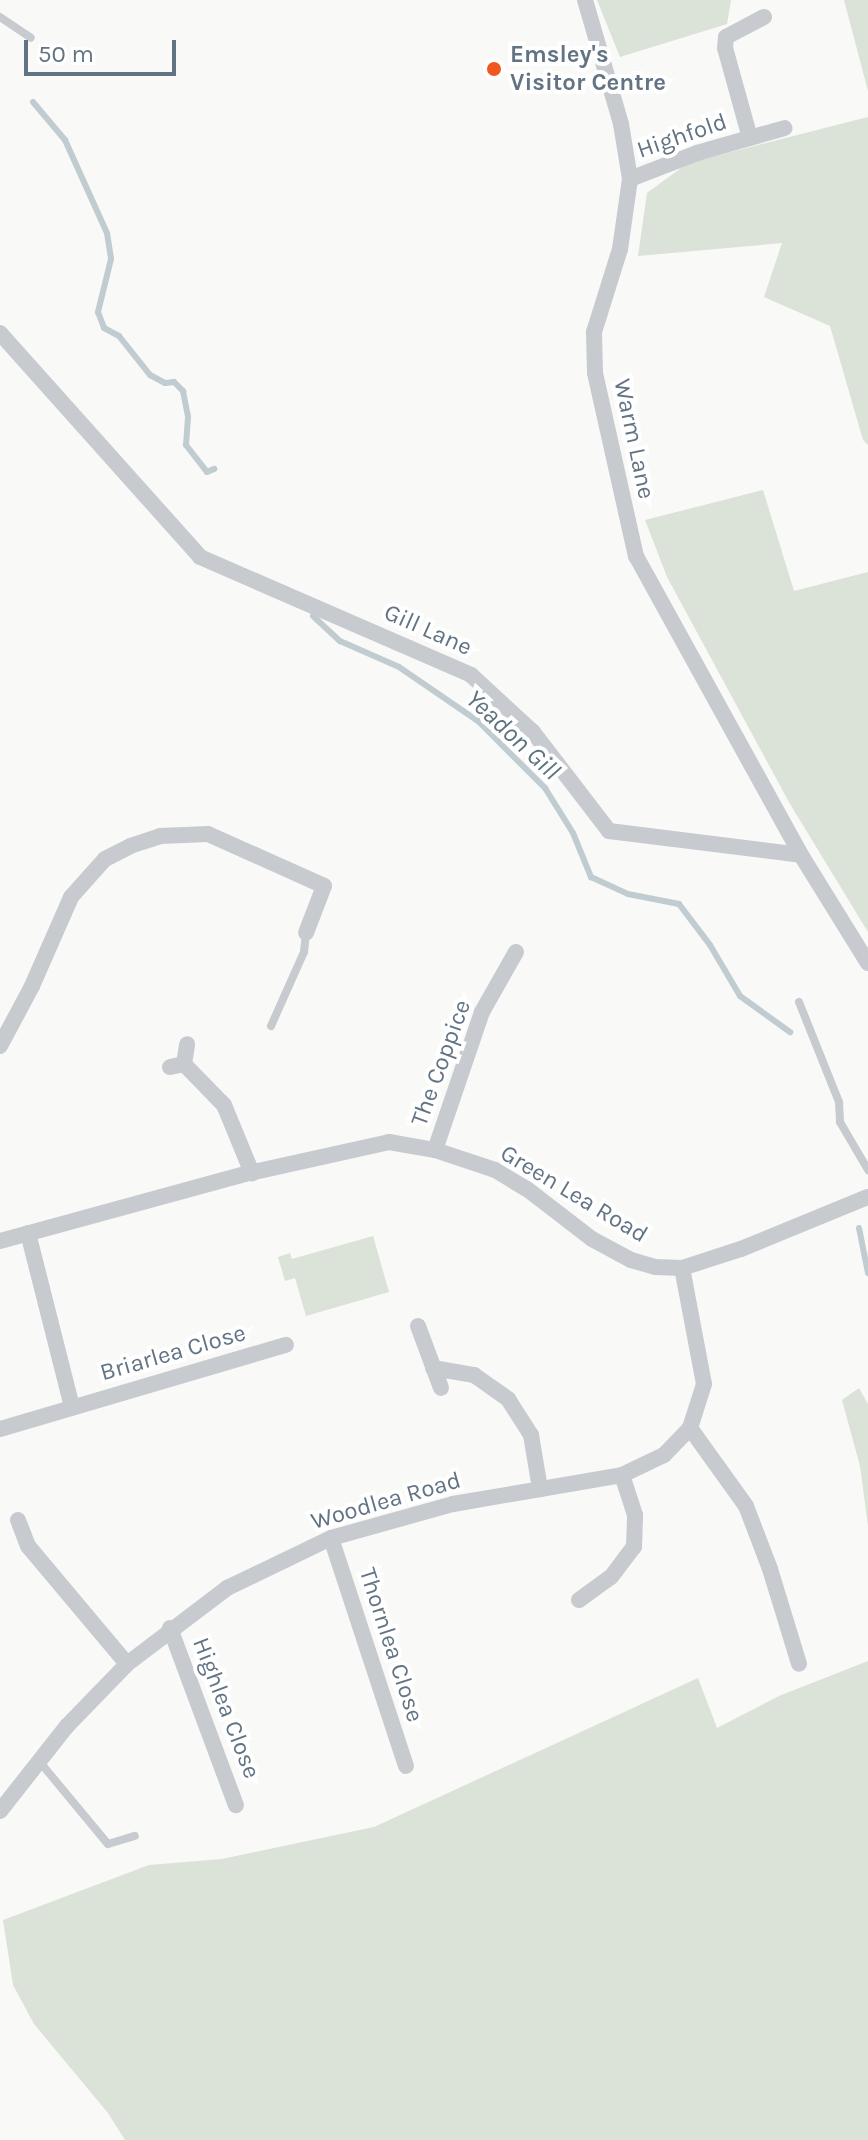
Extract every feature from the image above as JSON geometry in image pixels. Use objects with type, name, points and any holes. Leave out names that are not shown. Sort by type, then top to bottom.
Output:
[{"type":"street","name":"Warm Lane","points":[[585,0],[621,124],[630,179],[620,249],[594,332],[595,373],[636,556],[801,855]]},
{"type":"street","name":"Highfold","points":[[750,138],[725,48],[726,37],[764,17]]},
{"type":"street","name":"Highfold","points":[[630,179],[697,153],[785,128]]},
{"type":"street","name":"Gill Lane","points":[[0,333],[200,557],[471,675],[533,732],[609,831],[801,855]]},
{"type":"street","points":[[0,1046],[32,986],[71,897],[105,859],[130,846],[160,836],[208,834],[324,886],[306,933]]},
{"type":"street","points":[[801,855],[868,963]]},
{"type":"street","name":"The Coppice","points":[[435,1150],[482,1012],[516,952]]},
{"type":"street","points":[[187,1044],[177,1065],[224,1105],[252,1173]]},
{"type":"street","name":"Green Lea Road","points":[[0,1241],[252,1173],[389,1142],[435,1150],[495,1170],[527,1189],[592,1239],[631,1260],[655,1267],[682,1268],[868,1197]]},
{"type":"street","name":"Briarlea Close","points":[[28,1233],[72,1407]]},
{"type":"street","name":"Woodlea Road","points":[[3,1800],[127,1664],[170,1628],[227,1588],[331,1538],[453,1504],[622,1475],[664,1455],[690,1428],[704,1384],[682,1268]]},
{"type":"street","points":[[418,1326],[441,1388]]},
{"type":"street","name":"Briarlea Close","points":[[0,1429],[286,1345]]},
{"type":"street","points":[[433,1368],[474,1375],[508,1399],[531,1435],[540,1489]]},
{"type":"street","points":[[690,1428],[746,1506],[770,1569],[799,1664]]},
{"type":"street","points":[[579,1600],[611,1577],[634,1547],[635,1515],[622,1475]]},
{"type":"street","points":[[18,1520],[28,1546],[127,1664]]},
{"type":"street","name":"Thornlea Close","points":[[331,1538],[406,1766]]},
{"type":"street","name":"Highlea Close","points":[[170,1628],[236,1805]]},
{"type":"lane","points":[[0,17],[31,38]]},
{"type":"lane","points":[[271,1026],[304,952],[306,933]]},
{"type":"lane","points":[[799,1002],[839,1102],[840,1122],[868,1170]]},
{"type":"lane","points":[[39,1761],[108,1844],[135,1836]]},
{"type":"shaded area","points":[[597,0],[731,0],[727,24],[620,57]]},
{"type":"shaded area","points":[[844,0],[868,0],[868,91]]},
{"type":"shaded area","points":[[868,117],[868,445],[863,440],[830,326],[764,297],[782,243],[638,256],[647,193],[688,163]]},
{"type":"shaded area","points":[[763,490],[794,591],[868,572],[868,932],[790,804],[667,577],[645,520]]},
{"type":"shaded area","points":[[373,1236],[389,1292],[306,1316],[295,1278],[285,1281],[278,1257],[290,1253],[292,1259]]},
{"type":"shaded area","points":[[859,1388],[868,1404],[868,1526],[860,1466],[842,1400]]},
{"type":"shaded area","points":[[868,1661],[868,2140],[125,2140],[108,2113],[34,2024],[13,1985],[3,1920],[149,1865],[222,1859],[374,1827],[698,1678],[717,1728],[779,1696]]},
{"type":"waterway","name":"Yeadon Gill","points":[[33,102],[65,140],[107,233],[111,259],[98,312],[104,328],[119,336],[150,375],[165,383],[174,382],[183,391],[188,417],[186,445],[207,472],[214,469]]},
{"type":"waterway","name":"Yeadon Gill","points":[[313,616],[340,641],[399,667],[478,721],[545,788],[573,833],[591,877],[628,894],[679,904],[710,945],[740,996],[790,1032]]},
{"type":"waterway","name":"Yeadon Gill","points":[[859,1228],[868,1273]]},
{"type":"place","name":"Emsley's Visitor Centre","points":[[494,69]]}]
